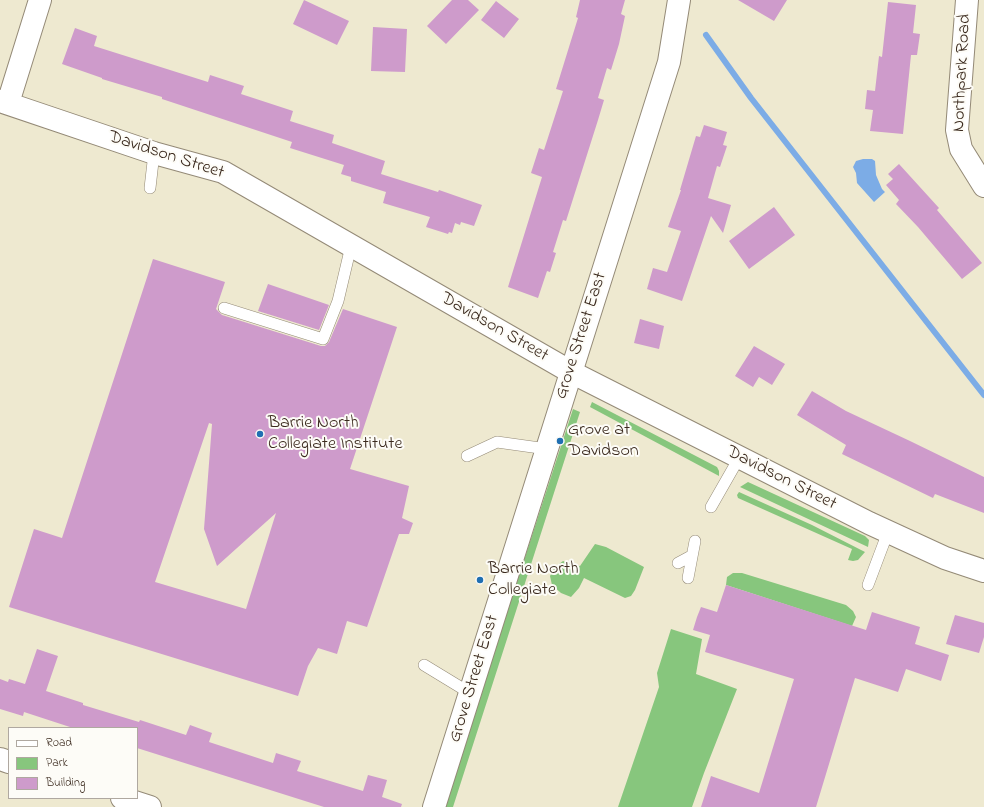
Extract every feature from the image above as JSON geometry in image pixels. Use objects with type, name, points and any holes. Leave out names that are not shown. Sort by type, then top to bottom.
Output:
[{"type":"street","points":[[4,102],[40,0]]},
{"type":"street","name":"Grove Street East","points":[[434,807],[669,62],[679,0]]},
{"type":"street","name":"Northpark Road","points":[[967,0],[957,130],[961,149],[984,186]]},
{"type":"street","name":"Davidson Street","points":[[4,102],[154,154],[223,172],[571,372],[888,532],[954,561],[984,571]]},
{"type":"street","points":[[125,799],[150,807]]},
{"type":"lane","points":[[150,188],[154,154]]},
{"type":"lane","points":[[224,308],[323,339],[338,300],[351,246]]},
{"type":"lane","points":[[467,456],[497,442],[547,449]]},
{"type":"lane","points":[[711,507],[739,458]]},
{"type":"lane","points":[[868,585],[888,532]]},
{"type":"lane","points":[[688,578],[695,541]]},
{"type":"lane","points":[[678,563],[691,556]]},
{"type":"lane","points":[[424,665],[470,693]]},
{"type":"green space","points":[[592,402],[717,467],[719,476],[590,407]]},
{"type":"green space","points":[[573,409],[580,412],[453,807],[444,807]]},
{"type":"green space","points":[[748,482],[865,536],[869,540],[868,547],[740,487]]},
{"type":"green space","points":[[739,492],[812,525],[865,552],[858,560],[848,560],[852,549],[738,498],[737,495]]},
{"type":"green space","points":[[595,544],[606,547],[644,567],[631,596],[625,598],[584,578],[579,588],[571,597],[561,593],[552,585],[550,576],[555,567],[563,561],[580,566]]},
{"type":"green space","points":[[733,573],[742,573],[846,605],[853,611],[856,617],[852,626],[726,585],[727,577]]},
{"type":"green space","points":[[671,629],[702,639],[696,674],[737,689],[692,807],[618,807],[659,687],[657,673]]},
{"type":"water","points":[[872,159],[875,161],[876,175],[882,189],[885,192],[874,202],[857,183],[856,173],[853,167],[856,161]]},
{"type":"building","points":[[304,0],[349,21],[337,45],[293,24]]},
{"type":"building","points":[[452,0],[468,0],[479,10],[446,44],[427,26]]},
{"type":"building","points":[[580,0],[625,0],[621,14],[625,16],[619,44],[611,70],[607,68],[598,98],[604,100],[598,120],[566,221],[563,220],[553,252],[556,253],[550,272],[547,271],[538,298],[508,287],[542,177],[531,173],[539,148],[544,150],[563,91],[556,89],[578,18],[576,17]]},
{"type":"building","points":[[738,0],[787,0],[774,21]]},
{"type":"building","points":[[496,1],[519,19],[504,38],[481,20]]},
{"type":"building","points":[[888,2],[916,5],[913,33],[920,34],[917,55],[911,55],[903,134],[870,131],[873,110],[865,109],[867,90],[875,91],[879,56],[882,57]]},
{"type":"building","points":[[373,27],[407,29],[405,72],[371,71]]},
{"type":"building","points":[[75,28],[97,36],[94,46],[208,82],[210,75],[244,86],[241,94],[293,111],[290,121],[334,135],[332,143],[385,161],[381,174],[438,192],[439,190],[482,205],[474,226],[461,222],[460,225],[455,223],[452,233],[449,232],[448,234],[426,227],[430,217],[383,203],[386,192],[351,181],[351,177],[341,174],[344,165],[290,148],[292,142],[162,99],[162,97],[102,79],[62,64]]},
{"type":"building","points":[[704,125],[727,132],[723,145],[727,146],[720,167],[717,166],[708,198],[731,205],[723,233],[711,216],[682,301],[647,289],[653,268],[667,272],[681,231],[668,227],[681,190],[696,136],[700,137]]},
{"type":"building","points":[[899,164],[939,208],[937,210],[982,263],[962,279],[918,227],[896,204],[899,200],[886,185],[893,179],[888,174]]},
{"type":"building","points":[[774,207],[795,235],[749,269],[729,241]]},
{"type":"building","points":[[153,259],[225,282],[216,309],[222,315],[321,346],[325,346],[329,342],[343,309],[397,327],[350,469],[409,486],[402,518],[413,523],[409,534],[399,534],[367,627],[347,621],[337,654],[318,648],[308,666],[298,696],[9,607],[34,529],[62,538]],"holes":[[[209,423],[212,424],[204,529],[217,566],[276,513],[246,609],[155,582]]]},
{"type":"building","points":[[268,284],[329,305],[319,330],[258,311]]},
{"type":"building","points":[[640,319],[664,326],[659,349],[634,343]]},
{"type":"building","points":[[754,346],[785,364],[772,385],[759,377],[753,387],[735,376]]},
{"type":"building","points":[[812,391],[846,411],[984,477],[984,513],[935,494],[933,498],[842,454],[846,445],[797,415]]},
{"type":"building","points":[[726,585],[866,630],[872,612],[920,627],[915,644],[949,655],[941,681],[906,669],[898,692],[855,678],[816,807],[701,807],[711,776],[759,793],[794,679],[705,652],[710,635],[693,630],[697,617],[701,607],[717,612]]},
{"type":"building","points":[[955,615],[984,623],[984,637],[979,653],[946,644]]},
{"type":"building","points":[[37,649],[58,656],[46,691],[83,703],[83,705],[139,722],[140,720],[186,735],[190,725],[212,733],[209,742],[273,763],[276,753],[301,761],[297,771],[363,791],[368,775],[387,780],[382,797],[402,804],[401,807],[324,807],[138,748],[138,727],[70,727],[24,712],[23,716],[0,709],[0,679],[8,682],[9,679],[25,684]]},
{"type":"waterway","points":[[706,35],[751,98],[984,395]]},
{"type":"place","name":"Barrie North Collegiate Institute","points":[[260,434]]},
{"type":"place","name":"Grove at Davidson","points":[[560,441]]},
{"type":"place","name":"Barrie North Collegiate","points":[[480,580]]}]
